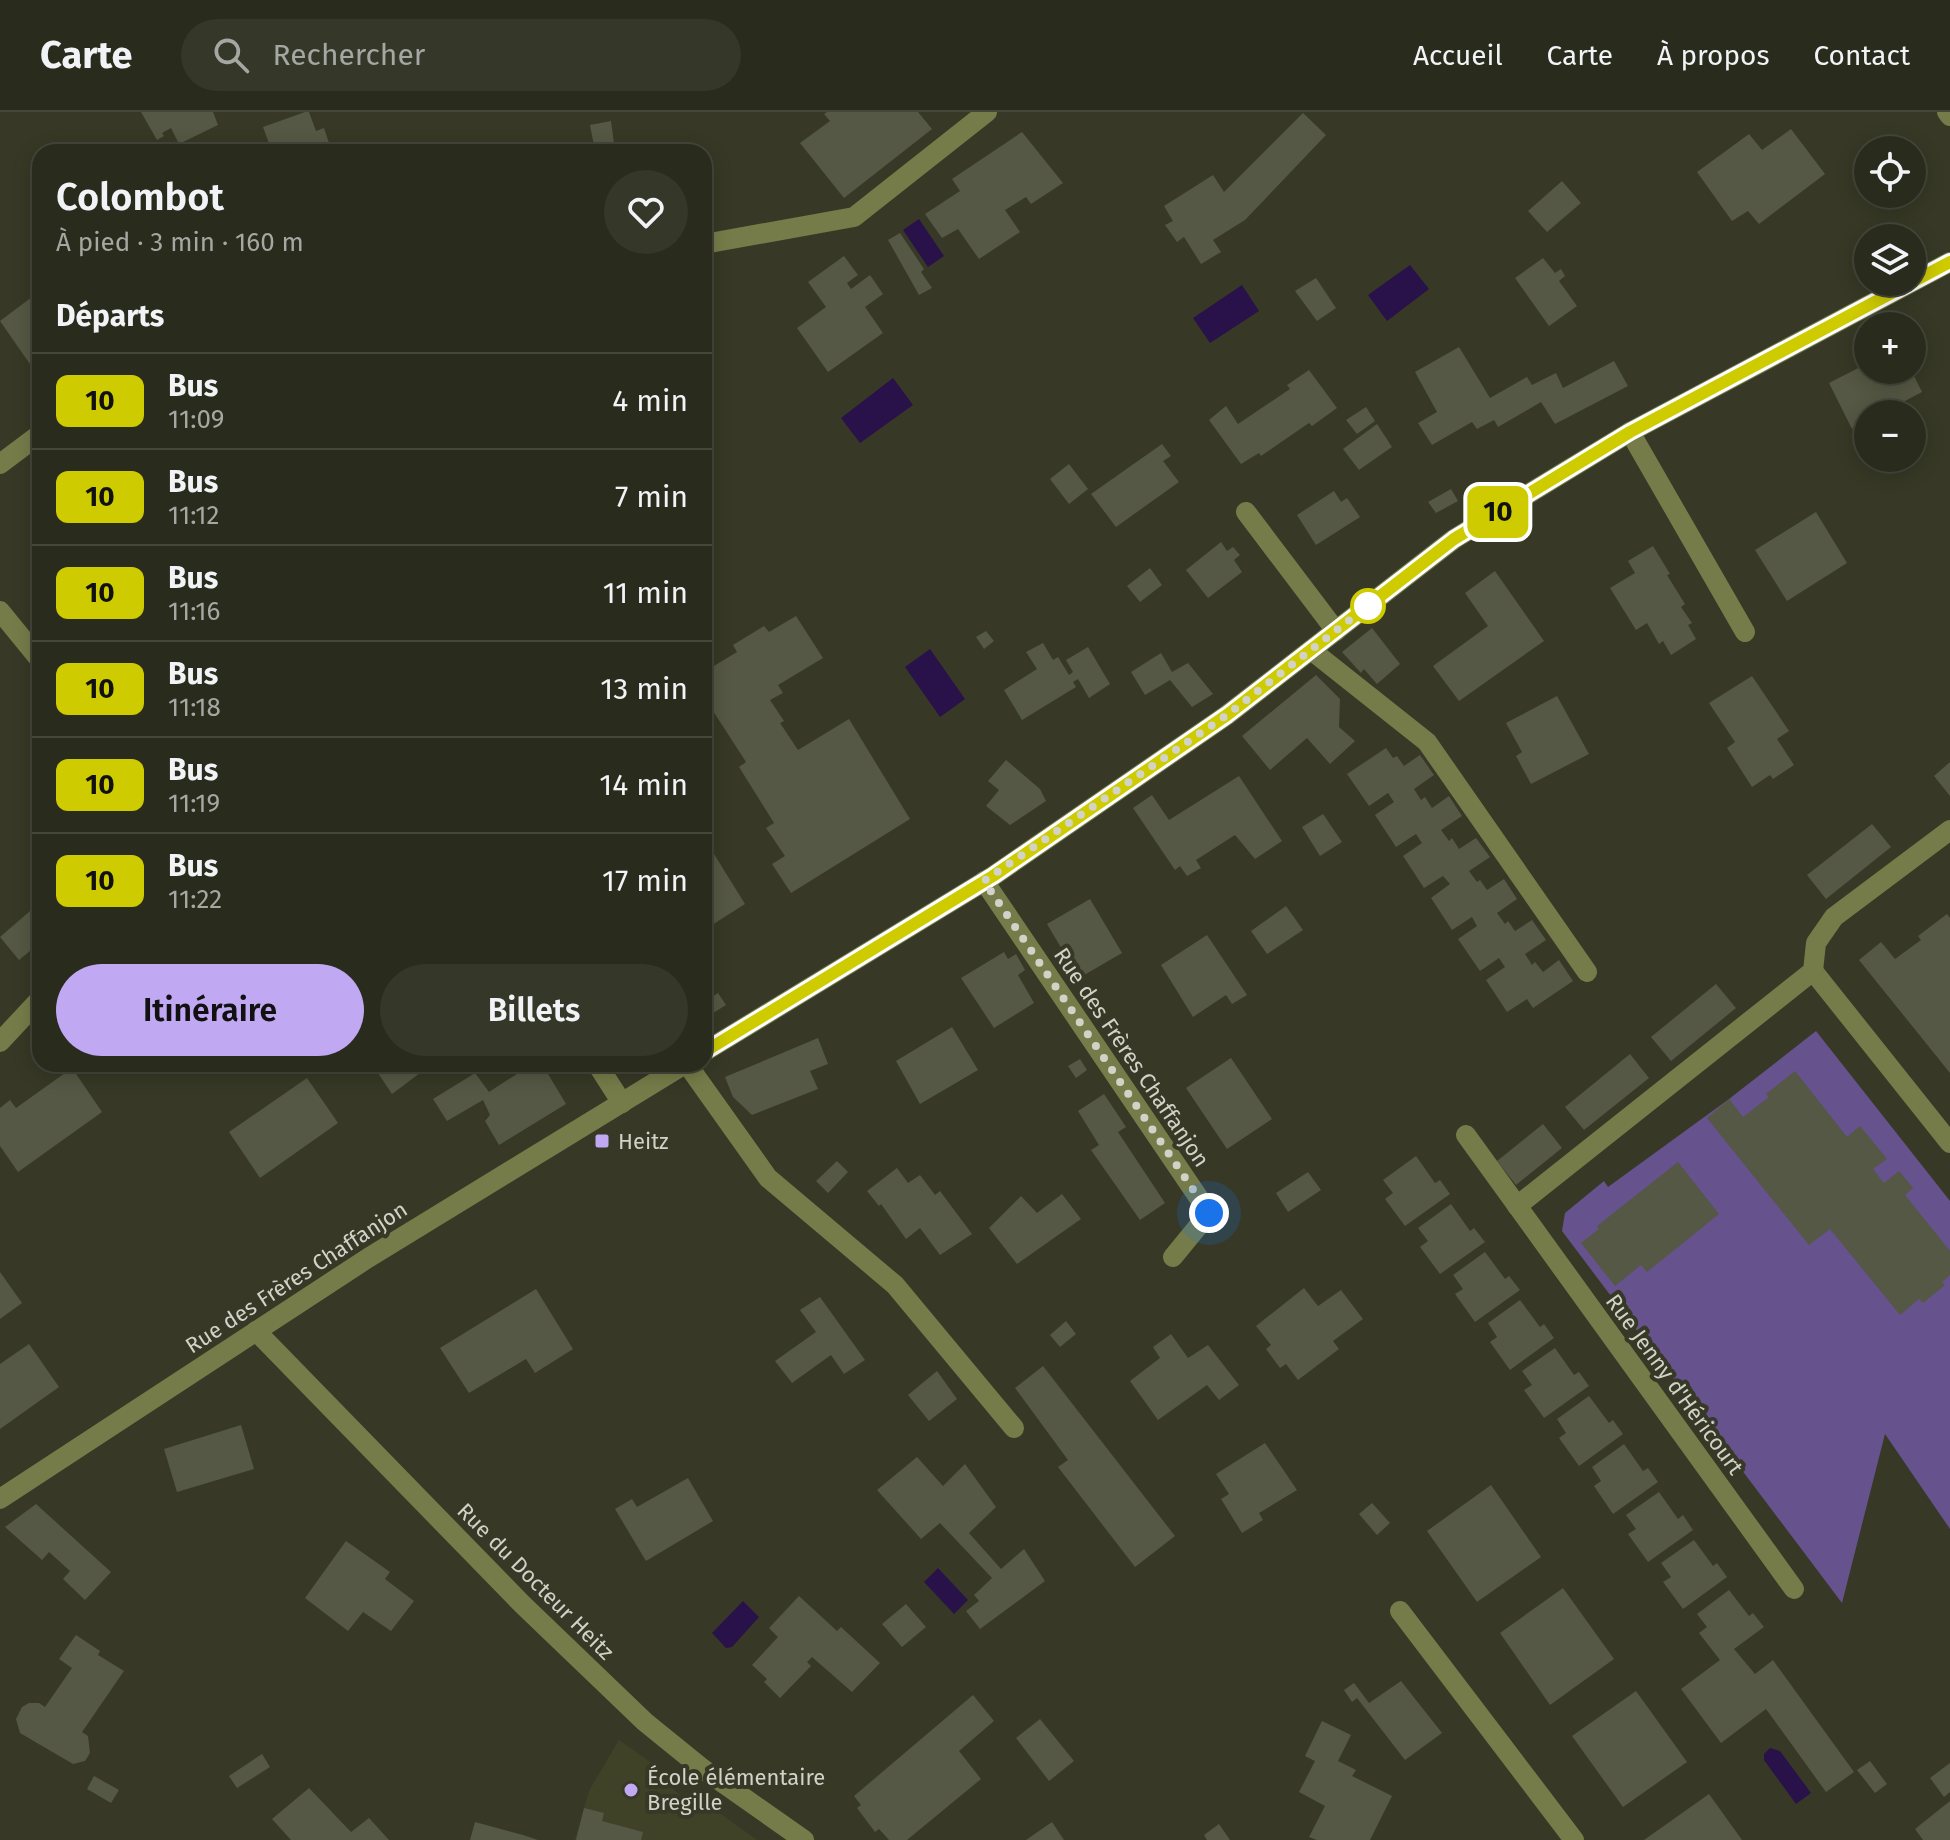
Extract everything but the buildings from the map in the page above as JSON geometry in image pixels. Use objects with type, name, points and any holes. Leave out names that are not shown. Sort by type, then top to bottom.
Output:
[{"type":"street","points":[[712,243],[854,217],[987,112]]},
{"type":"street","points":[[712,1047],[984,881],[1227,715],[1454,539],[1630,432],[1950,262]]},
{"type":"street","points":[[1630,432],[1745,632]]},
{"type":"street","points":[[0,464],[32,440]]},
{"type":"street","points":[[1246,512],[1336,631]]},
{"type":"street","points":[[0,611],[32,650]]},
{"type":"street","points":[[1311,650],[1427,742],[1587,972]]},
{"type":"street","points":[[1950,830],[1834,917],[1816,943],[1813,971],[1950,1143]]},
{"type":"street","name":"Rue des Frères Chaffanjon","points":[[984,881],[1209,1213],[1173,1257]]},
{"type":"street","points":[[1517,1206],[1813,971]]},
{"type":"street","points":[[0,1042],[32,1008]]},
{"type":"street","points":[[602,1072],[622,1103]]},
{"type":"street","name":"Rue des Frères Chaffanjon","points":[[0,1499],[368,1258],[673,1072]]},
{"type":"street","points":[[692,1072],[768,1178],[895,1285],[1014,1428]]},
{"type":"street","name":"Rue Jenny d'Héricourt","points":[[1466,1135],[1794,1589]]},
{"type":"street","name":"Rue du Docteur Heitz","points":[[256,1331],[522,1604],[645,1722],[703,1769],[804,1840]]},
{"type":"street","points":[[1400,1611],[1574,1840]]},
{"type":"shaded area","points":[[919,219],[944,256],[928,267],[903,230]]},
{"type":"shaded area","points":[[1410,265],[1429,289],[1387,321],[1368,295]]},
{"type":"shaded area","points":[[1242,285],[1259,311],[1210,343],[1193,318]]},
{"type":"shaded area","points":[[893,378],[913,405],[860,443],[841,418]]},
{"type":"shaded area","points":[[930,649],[965,699],[940,717],[905,667]]},
{"type":"shaded area","points":[[1816,1031],[1950,1201],[1950,1529],[1885,1434],[1842,1603],[1562,1231],[1565,1213],[1604,1181],[1608,1187]]},
{"type":"shaded area","points":[[938,1568],[968,1600],[954,1614],[924,1582]]},
{"type":"shaded area","points":[[743,1601],[759,1617],[732,1647],[726,1648],[712,1633]]},
{"type":"shaded area","name":"École élémentaire Bregille","points":[[619,1740],[677,1781],[673,1789],[690,1804],[697,1797],[757,1840],[575,1840],[589,1791]]},
{"type":"shaded area","points":[[1770,1748],[1780,1751],[1811,1793],[1796,1804],[1764,1760],[1764,1754]]},
{"type":"bus line","name":"10","points":[[712,1047],[993,876],[1227,715],[1454,539],[1630,432],[1950,262]]},
{"type":"place","name":"Heitz","points":[[602,1141]]},
{"type":"place","name":"École élémentaire Bregille","points":[[631,1790]]},
{"type":"route","points":[[1209,1213],[984,881],[1227,715],[1378,598],[1368,606]]}]
